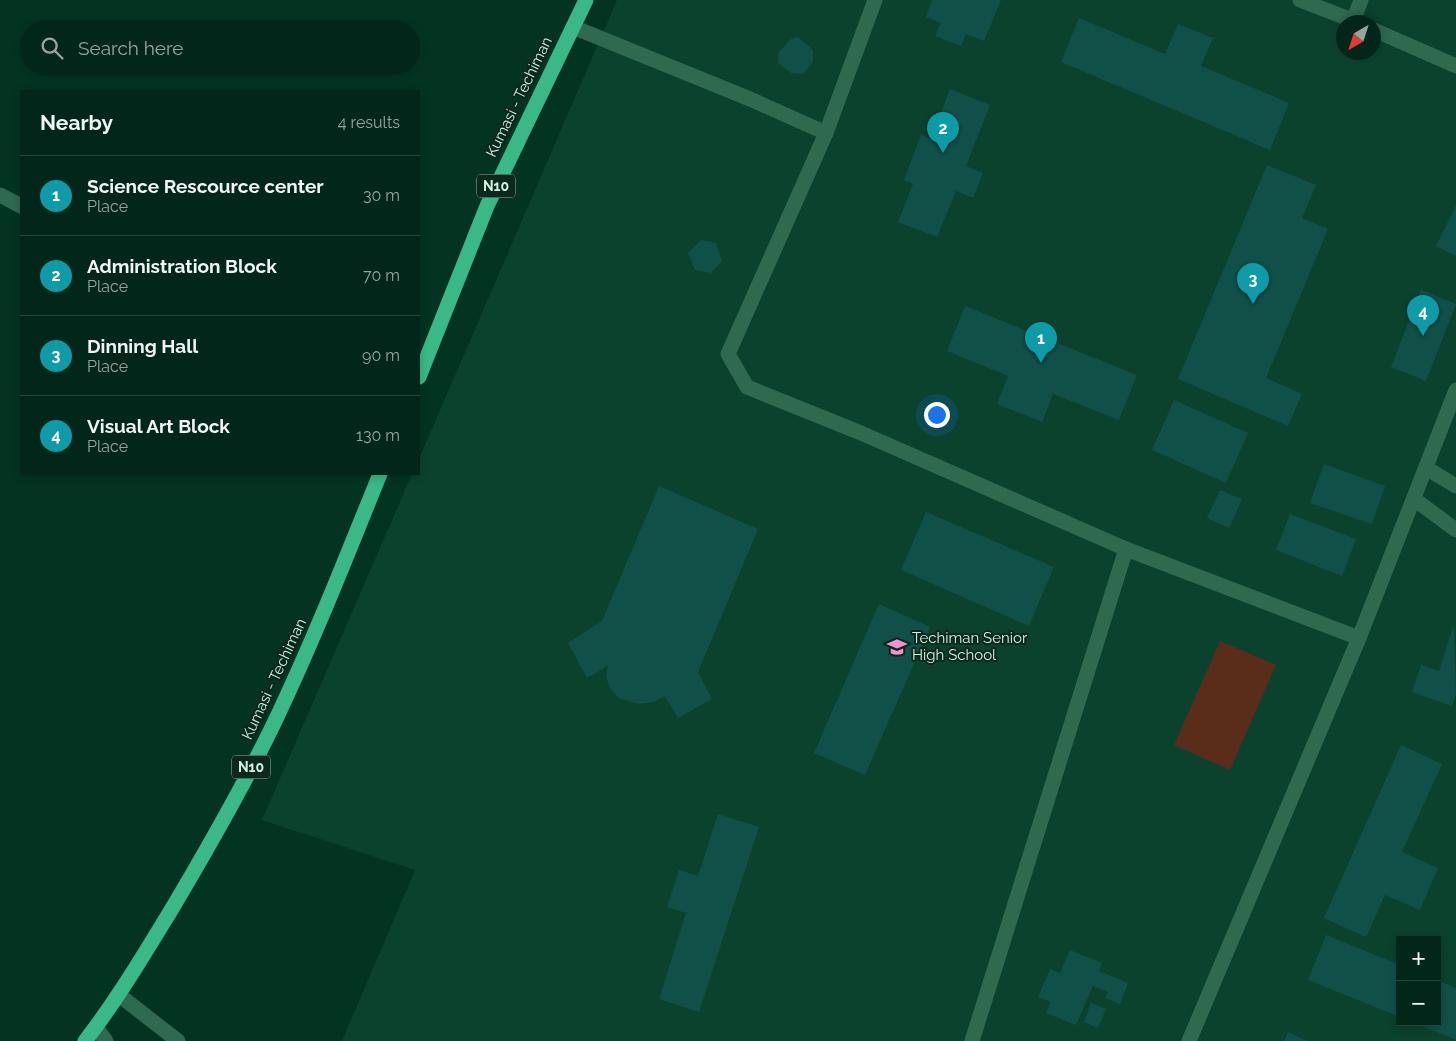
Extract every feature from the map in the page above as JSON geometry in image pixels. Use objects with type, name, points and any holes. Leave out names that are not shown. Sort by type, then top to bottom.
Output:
[{"type":"highway","name":"Kumasi - Techiman","points":[[420,374],[487,206],[586,0]]},
{"type":"highway","name":"Kumasi - Techiman","points":[[84,1041],[119,995],[211,842],[277,717],[380,475]]},
{"type":"street","points":[[875,0],[826,133],[728,354],[747,387],[861,433],[1126,549],[1359,638]]},
{"type":"street","points":[[1300,0],[1338,15]]},
{"type":"street","points":[[1357,15],[1361,0]]},
{"type":"street","points":[[573,27],[750,99],[826,133]]},
{"type":"street","points":[[1381,33],[1456,66]]},
{"type":"street","points":[[0,195],[20,205]]},
{"type":"street","points":[[1189,1041],[1359,638],[1456,390]]},
{"type":"street","points":[[1426,468],[1456,486]]},
{"type":"street","points":[[1414,499],[1456,530]]},
{"type":"street","points":[[972,1041],[1126,549]]},
{"type":"street","points":[[119,995],[178,1041]]},
{"type":"street","points":[[96,1026],[106,1041]]},
{"type":"shaded area","name":"Techiman Senior High School","points":[[617,0],[1456,0],[1456,1041],[342,1041],[415,870],[262,820],[412,475],[420,475],[420,457]]},
{"type":"shaded area","points":[[1220,641],[1276,665],[1230,770],[1174,745]]},
{"type":"building","points":[[932,0],[1001,0],[984,41],[966,34],[961,46],[935,36],[941,23],[926,17]]},
{"type":"building","points":[[1079,18],[1165,54],[1178,24],[1213,38],[1201,66],[1289,103],[1270,150],[1061,62]]},
{"type":"building","points":[[798,37],[813,50],[813,62],[803,74],[791,73],[778,63],[779,52],[791,39]]},
{"type":"building","points":[[950,89],[990,105],[966,166],[983,173],[973,198],[956,191],[937,237],[898,222],[913,184],[904,180],[921,135],[931,139]]},
{"type":"building","points":[[1267,165],[1316,185],[1302,218],[1328,229],[1266,378],[1302,394],[1288,426],[1178,379]]},
{"type":"building","points":[[1456,205],[1456,256],[1436,246]]},
{"type":"building","points":[[701,240],[716,243],[722,261],[711,273],[695,270],[688,253]]},
{"type":"building","points":[[1421,290],[1456,304],[1426,381],[1391,367]]},
{"type":"building","points":[[965,306],[1137,375],[1119,420],[1053,394],[1042,422],[997,404],[1008,376],[947,351]]},
{"type":"building","points":[[1174,400],[1248,433],[1226,483],[1152,450]]},
{"type":"building","points":[[1324,464],[1385,486],[1372,524],[1310,503]]},
{"type":"building","points":[[659,486],[758,529],[698,672],[712,699],[678,718],[665,696],[653,702],[639,704],[619,698],[610,688],[606,677],[608,666],[587,678],[568,643],[602,621]]},
{"type":"building","points":[[1220,490],[1242,499],[1229,528],[1207,518]]},
{"type":"building","points":[[926,512],[1054,567],[1029,626],[901,570]]},
{"type":"building","points":[[1290,514],[1356,539],[1342,576],[1276,550]]},
{"type":"building","points":[[879,604],[930,627],[865,775],[814,753]]},
{"type":"building","points":[[1454,624],[1456,693],[1452,706],[1412,692],[1421,665],[1439,671]]},
{"type":"building","points":[[1401,745],[1442,764],[1402,852],[1438,868],[1420,910],[1385,895],[1366,937],[1324,918]]},
{"type":"building","points":[[718,814],[759,827],[699,1012],[659,999],[686,913],[667,907],[679,870],[698,876]]},
{"type":"building","points":[[1326,935],[1396,963],[1396,1015],[1308,980]]},
{"type":"building","points":[[1070,950],[1102,963],[1099,971],[1128,983],[1120,1004],[1105,998],[1108,992],[1093,986],[1076,1025],[1046,1013],[1051,1002],[1038,997],[1050,969],[1060,973]]},
{"type":"building","points":[[1441,982],[1456,988],[1456,1040],[1422,1026],[1441,1026]]},
{"type":"building","points":[[1091,1003],[1106,1009],[1098,1028],[1084,1022]]},
{"type":"building","points":[[1288,1032],[1307,1041],[1284,1041]]},
{"type":"place","name":"Administration Block","points":[[943,153]]},
{"type":"place","name":"Dinning Hall","points":[[1253,304]]},
{"type":"place","name":"Visual Art Block","points":[[1423,336]]},
{"type":"place","name":"Science Rescource center","points":[[1041,363]]},
{"type":"place","name":"Techiman Senior High School","points":[[897,647]]}]
